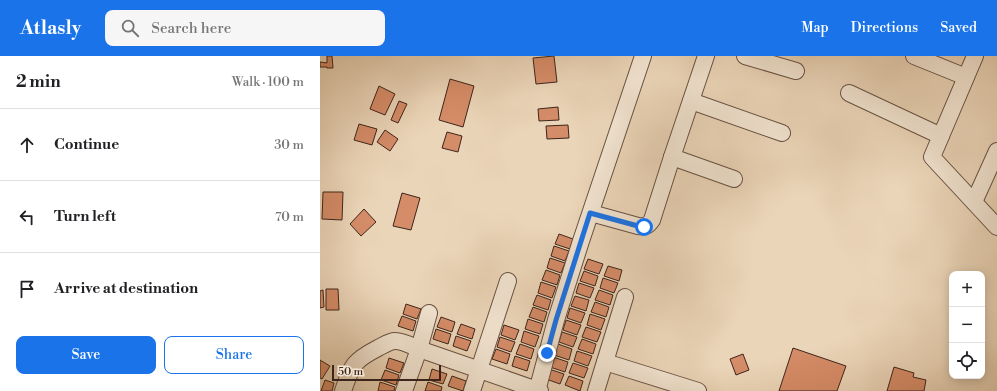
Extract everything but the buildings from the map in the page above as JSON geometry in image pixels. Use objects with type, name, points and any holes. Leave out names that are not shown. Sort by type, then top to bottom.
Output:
[{"type":"street","points":[[343,391],[352,366],[370,352],[395,341],[538,391],[556,320],[643,56]]},
{"type":"street","points":[[590,213],[638,226],[648,226],[652,220],[706,56]]},
{"type":"street","points":[[745,56],[796,71]]},
{"type":"street","points":[[914,56],[966,78]]},
{"type":"street","points":[[975,56],[932,157],[997,227]]},
{"type":"street","points":[[849,93],[941,136]]},
{"type":"street","points":[[691,101],[782,133]]},
{"type":"street","points":[[974,202],[997,151]]},
{"type":"street","points":[[672,157],[734,179]]},
{"type":"street","points":[[472,391],[508,281]]},
{"type":"street","points":[[596,391],[625,297]]},
{"type":"street","points":[[404,391],[419,349],[429,313]]},
{"type":"street","points":[[605,362],[698,391]]},
{"type":"route","points":[[547,353],[590,213],[644,227]]}]
